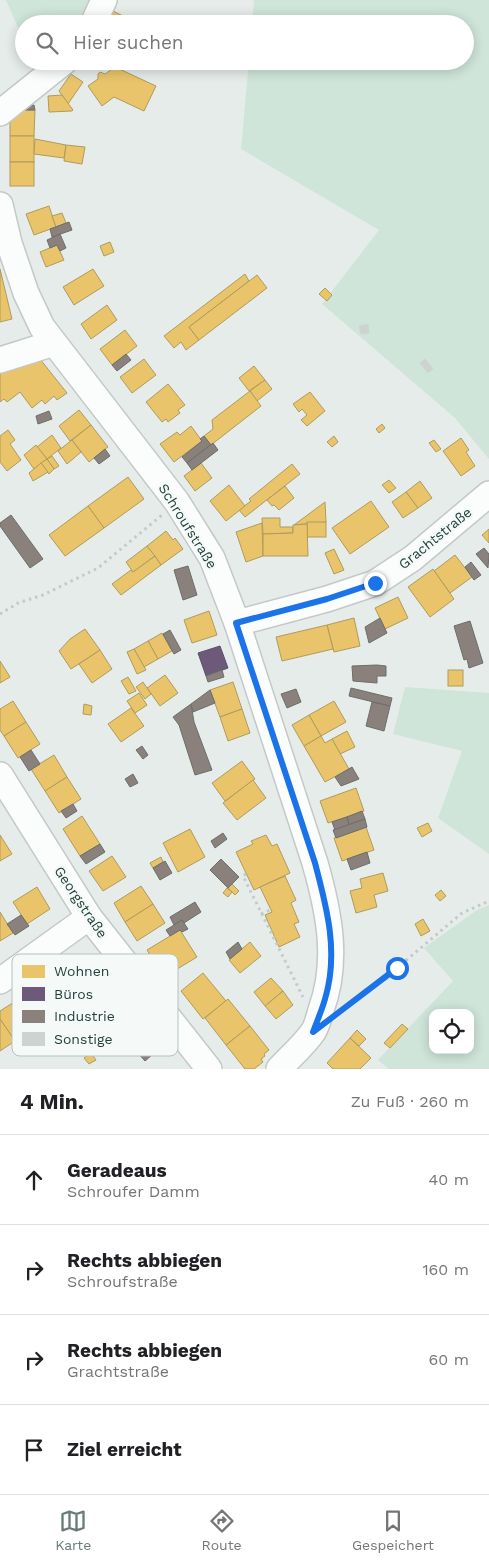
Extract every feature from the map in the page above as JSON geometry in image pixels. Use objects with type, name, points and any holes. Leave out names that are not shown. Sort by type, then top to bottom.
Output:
[{"type":"street","points":[[97,15],[104,0]]},
{"type":"street","points":[[0,112],[54,70]]},
{"type":"street","name":"Schroufstraße","points":[[0,206],[9,243],[26,292],[42,327],[177,502],[212,558],[236,623],[312,854],[326,902],[331,937],[331,968],[326,998],[313,1032],[279,1069]]},
{"type":"street","points":[[0,360],[54,343]]},
{"type":"street","name":"Grachtstraße","points":[[236,623],[327,599],[375,583],[413,558],[489,494]]},
{"type":"street","name":"Georgstraße","points":[[0,775],[89,918],[118,954]]},
{"type":"street","points":[[38,954],[89,918]]},
{"type":"street","points":[[0,981],[12,973]]},
{"type":"street","name":"Georgstraße","points":[[178,1030],[209,1069]]},
{"type":"path","points":[[0,614],[18,603],[98,568],[177,502]]},
{"type":"path","points":[[246,874],[243,876],[302,997],[313,1032]]},
{"type":"path","points":[[341,1010],[397,968],[462,912],[489,901]]},
{"type":"path","points":[[261,914],[270,910]]},
{"type":"green space","points":[[6,0],[97,0],[90,15],[15,15],[15,20]]},
{"type":"green space","points":[[254,0],[489,0],[489,459],[455,418],[322,304],[379,230],[241,149],[248,70],[474,70],[474,15],[253,15]]},
{"type":"green space","points":[[405,687],[489,693],[489,854],[438,818],[462,751],[393,734]]},
{"type":"green space","points":[[489,905],[489,1069],[389,1069],[378,1060],[453,981],[424,948],[477,910]]},
{"type":"building: Wohnen","points":[[105,7],[121,15],[101,15]]},
{"type":"building: Wohnen","points":[[111,70],[121,70],[156,86],[144,111],[114,97],[102,106],[88,86],[98,79],[100,72],[105,74]]},
{"type":"building: Wohnen","points":[[71,74],[83,82],[68,104],[59,91]]},
{"type":"building: Wohnen","points":[[62,95],[73,110],[49,112],[48,96]]},
{"type":"building: Wohnen","points":[[10,110],[35,110],[34,136],[10,136]]},
{"type":"building: Wohnen","points":[[10,136],[34,136],[34,162],[10,162]]},
{"type":"building: Wohnen","points":[[35,139],[66,145],[64,158],[34,154]]},
{"type":"building: Wohnen","points":[[66,145],[85,147],[82,164],[64,161]]},
{"type":"building: Wohnen","points":[[10,162],[34,162],[34,186],[10,186]]},
{"type":"building: Wohnen","points":[[49,206],[56,227],[34,235],[26,214]]},
{"type":"building: Wohnen","points":[[62,213],[66,223],[56,227],[52,216]]},
{"type":"building: Wohnen","points":[[110,242],[114,252],[104,256],[100,246]]},
{"type":"building: Wohnen","points":[[57,245],[64,260],[46,267],[40,252]]},
{"type":"building: Wohnen","points":[[0,269],[12,319],[0,322]]},
{"type":"building: Wohnen","points":[[93,269],[104,286],[74,305],[63,287]]},
{"type":"building: Wohnen","points":[[245,274],[249,281],[189,327],[199,340],[186,350],[181,342],[174,348],[164,336]]},
{"type":"building: Wohnen","points":[[257,275],[267,288],[199,340],[189,327]]},
{"type":"building: Wohnen","points":[[325,288],[332,295],[327,301],[319,294]]},
{"type":"building: Wohnen","points":[[107,305],[117,320],[91,339],[81,324]]},
{"type":"building: Wohnen","points":[[125,330],[137,346],[112,365],[100,349]]},
{"type":"building: Wohnen","points":[[36,354],[67,393],[57,400],[54,396],[45,404],[42,400],[32,408],[20,392],[7,402],[4,399],[0,402],[0,371]]},
{"type":"building: Wohnen","points":[[144,359],[156,375],[132,393],[120,377]]},
{"type":"building: Wohnen","points":[[254,366],[265,380],[249,391],[239,378]]},
{"type":"building: Wohnen","points":[[265,380],[272,389],[257,401],[250,391]]},
{"type":"building: Wohnen","points":[[168,384],[185,405],[178,410],[180,413],[168,422],[166,419],[162,422],[146,402]]},
{"type":"building: Wohnen","points":[[250,391],[261,406],[211,445],[204,436],[213,429],[212,420]]},
{"type":"building: Wohnen","points":[[310,392],[325,411],[307,426],[301,420],[307,415],[302,409],[299,412],[293,404]]},
{"type":"building: Wohnen","points":[[79,410],[91,425],[70,441],[59,426]]},
{"type":"building: Wohnen","points":[[382,424],[385,428],[379,433],[376,429]]},
{"type":"building: Wohnen","points":[[91,425],[108,447],[89,462],[72,440]]},
{"type":"building: Wohnen","points":[[191,426],[202,441],[174,462],[160,444],[177,432],[180,435]]},
{"type":"building: Wohnen","points":[[8,430],[15,440],[10,444],[21,460],[7,471],[0,462],[0,436]]},
{"type":"building: Wohnen","points":[[52,435],[61,448],[47,459],[37,447]]},
{"type":"building: Wohnen","points":[[334,436],[338,442],[332,447],[327,442]]},
{"type":"building: Wohnen","points":[[461,438],[469,450],[466,452],[475,466],[461,476],[443,451]]},
{"type":"building: Wohnen","points":[[72,440],[81,452],[67,464],[58,451]]},
{"type":"building: Wohnen","points":[[434,440],[441,449],[436,452],[429,443]]},
{"type":"building: Wohnen","points":[[36,445],[47,459],[34,469],[24,455]]},
{"type":"building: Wohnen","points":[[52,456],[59,466],[54,469],[47,459]]},
{"type":"building: Wohnen","points":[[47,459],[54,469],[49,474],[41,463]]},
{"type":"building: Wohnen","points":[[41,463],[48,472],[33,481],[29,473]]},
{"type":"building: Wohnen","points":[[201,463],[212,478],[195,491],[184,476]]},
{"type":"building: Wohnen","points":[[292,464],[300,474],[245,517],[239,510],[251,501],[249,499]]},
{"type":"building: Wohnen","points":[[128,477],[144,499],[104,528],[88,506]]},
{"type":"building: Wohnen","points":[[389,480],[396,488],[389,493],[382,485]]},
{"type":"building: Wohnen","points":[[420,481],[432,498],[418,508],[406,492]]},
{"type":"building: Wohnen","points":[[229,485],[245,506],[226,521],[210,501]]},
{"type":"building: Wohnen","points":[[285,486],[294,498],[279,510],[267,500]]},
{"type":"building: Wohnen","points":[[406,492],[418,508],[403,518],[392,502]]},
{"type":"building: Wohnen","points":[[371,501],[389,527],[350,554],[332,528]]},
{"type":"building: Wohnen","points":[[325,502],[326,522],[294,525]]},
{"type":"building: Wohnen","points":[[88,506],[104,528],[65,556],[49,535]]},
{"type":"building: Wohnen","points":[[262,518],[280,518],[280,527],[293,527],[293,533],[263,534]]},
{"type":"building: Wohnen","points":[[307,522],[326,522],[326,537],[307,537]]},
{"type":"building: Wohnen","points":[[262,523],[263,556],[246,562],[236,532]]},
{"type":"building: Wohnen","points":[[307,524],[308,556],[263,556],[263,534],[293,533],[293,525]]},
{"type":"building: Wohnen","points":[[489,529],[489,543],[482,535]]},
{"type":"building: Wohnen","points":[[166,531],[173,540],[175,538],[183,549],[161,565],[147,546]]},
{"type":"building: Wohnen","points":[[147,546],[155,556],[133,572],[126,562]]},
{"type":"building: Wohnen","points":[[334,549],[344,570],[334,574],[325,553]]},
{"type":"building: Wohnen","points":[[455,555],[472,577],[450,593],[434,571]]},
{"type":"building: Wohnen","points":[[155,556],[161,565],[121,595],[112,584]]},
{"type":"building: Wohnen","points":[[433,569],[454,599],[430,617],[408,587]]},
{"type":"building: Wohnen","points":[[398,597],[408,618],[385,629],[375,608]]},
{"type":"building: Wohnen","points":[[209,611],[217,635],[192,643],[184,620]]},
{"type":"building: Wohnen","points":[[354,618],[360,646],[334,652],[327,625]]},
{"type":"building: Wohnen","points":[[327,625],[333,649],[282,661],[276,637]]},
{"type":"building: Wohnen","points":[[85,629],[100,650],[71,669],[59,651],[70,639]]},
{"type":"building: Wohnen","points":[[162,633],[172,651],[158,659],[148,641]]},
{"type":"building: Wohnen","points":[[148,641],[158,659],[144,667],[134,649]]},
{"type":"building: Wohnen","points":[[134,649],[146,670],[137,674],[127,652]]},
{"type":"building: Wohnen","points":[[100,650],[112,669],[92,683],[79,664]]},
{"type":"building: Wohnen","points":[[0,661],[10,677],[0,683]]},
{"type":"building: Wohnen","points":[[448,670],[463,670],[463,686],[448,686]]},
{"type":"building: Wohnen","points":[[165,675],[178,693],[160,706],[147,688]]},
{"type":"building: Wohnen","points":[[128,677],[136,691],[129,694],[121,681]]},
{"type":"building: Wohnen","points":[[143,682],[151,694],[145,699],[136,687]]},
{"type":"building: Wohnen","points":[[233,682],[242,709],[220,717],[210,690]]},
{"type":"building: Wohnen","points":[[139,693],[147,705],[135,713],[127,701]]},
{"type":"building: Wohnen","points":[[13,701],[26,722],[4,736],[0,730],[0,709]]},
{"type":"building: Wohnen","points":[[334,701],[346,722],[321,736],[309,715]]},
{"type":"building: Wohnen","points":[[84,704],[92,706],[91,715],[83,714]]},
{"type":"building: Wohnen","points":[[131,708],[144,726],[121,742],[108,724]]},
{"type":"building: Wohnen","points":[[242,709],[250,733],[228,741],[220,717]]},
{"type":"building: Wohnen","points":[[309,715],[321,736],[304,746],[292,725]]},
{"type":"building: Wohnen","points":[[26,722],[40,744],[18,758],[4,736]]},
{"type":"building: Wohnen","points":[[347,731],[355,747],[340,754],[332,739]]},
{"type":"building: Wohnen","points":[[321,736],[325,743],[332,739],[349,769],[325,782],[304,746]]},
{"type":"building: Wohnen","points":[[54,755],[67,777],[45,791],[31,769]]},
{"type":"building: Wohnen","points":[[242,761],[255,779],[225,801],[212,783]]},
{"type":"building: Wohnen","points":[[67,777],[81,799],[59,813],[45,791]]},
{"type":"building: Wohnen","points":[[253,780],[266,798],[237,820],[223,803]]},
{"type":"building: Wohnen","points":[[356,788],[364,811],[328,823],[320,801]]},
{"type":"building: Wohnen","points":[[82,816],[100,844],[80,856],[63,829]]},
{"type":"building: Wohnen","points":[[428,823],[432,831],[422,837],[417,828]]},
{"type":"building: Wohnen","points":[[366,827],[374,850],[342,861],[334,838]]},
{"type":"building: Wohnen","points":[[190,829],[205,857],[178,872],[163,843]]},
{"type":"building: Wohnen","points":[[0,835],[12,854],[0,861]]},
{"type":"building: Wohnen","points":[[266,835],[272,846],[277,844],[290,873],[254,890],[236,852],[253,844],[251,841]]},
{"type":"building: Wohnen","points":[[112,856],[126,877],[103,891],[89,871]]},
{"type":"building: Wohnen","points":[[161,857],[163,862],[153,868],[150,863]]},
{"type":"building: Wohnen","points":[[383,873],[388,891],[374,895],[377,907],[356,913],[350,891],[362,888],[360,879]]},
{"type":"building: Wohnen","points":[[285,876],[296,900],[291,903],[299,922],[294,924],[300,937],[279,947],[265,915],[272,912],[260,887]]},
{"type":"building: Wohnen","points":[[232,884],[239,891],[235,895],[228,888]]},
{"type":"building: Wohnen","points":[[141,886],[153,904],[125,922],[114,903]]},
{"type":"building: Wohnen","points":[[37,887],[50,909],[27,924],[13,902]]},
{"type":"building: Wohnen","points":[[227,888],[232,892],[228,897],[223,893]]},
{"type":"building: Wohnen","points":[[441,890],[446,896],[440,901],[435,895]]},
{"type":"building: Wohnen","points":[[153,904],[165,923],[137,941],[125,922]]},
{"type":"building: Wohnen","points":[[0,912],[13,933],[0,941]]},
{"type":"building: Wohnen","points":[[423,919],[430,931],[421,936],[415,924]]},
{"type":"building: Wohnen","points":[[180,930],[197,957],[178,969],[178,954],[150,954],[147,950]]},
{"type":"building: Wohnen","points":[[250,942],[261,956],[240,973],[229,960]]},
{"type":"building: Wohnen","points":[[203,973],[226,1001],[203,1019],[181,991]]},
{"type":"building: Wohnen","points":[[271,978],[283,991],[265,1006],[254,992]]},
{"type":"building: Wohnen","points":[[283,991],[293,1005],[276,1019],[265,1006]]},
{"type":"building: Wohnen","points":[[228,999],[250,1026],[226,1045],[205,1018]]},
{"type":"building: Wohnen","points":[[11,1004],[12,1005],[12,1037],[0,1019],[0,1011]]},
{"type":"building: Wohnen","points":[[0,1019],[12,1037],[12,1043],[0,1051]]},
{"type":"building: Wohnen","points":[[402,1024],[408,1029],[390,1048],[384,1043]]},
{"type":"building: Wohnen","points":[[250,1026],[269,1050],[261,1059],[263,1062],[254,1069],[245,1069],[226,1045]]},
{"type":"building: Wohnen","points":[[357,1030],[366,1039],[359,1046],[350,1038]]},
{"type":"building: Wohnen","points":[[350,1038],[371,1058],[360,1069],[333,1069],[327,1063]]},
{"type":"building: Wohnen","points":[[93,1056],[96,1060],[89,1064],[84,1058]]},
{"type":"building: Büros","points":[[220,646],[228,668],[206,676],[198,653]]},
{"type":"building: Industrie","points":[[15,105],[34,105],[35,110],[15,110]]},
{"type":"building: Industrie","points":[[69,222],[72,230],[52,237],[50,229]]},
{"type":"building: Industrie","points":[[60,234],[66,248],[60,251],[57,245],[50,248],[47,240]]},
{"type":"building: Industrie","points":[[126,354],[131,360],[117,371],[112,365]]},
{"type":"building: Industrie","points":[[49,411],[52,419],[38,424],[36,416]]},
{"type":"building: Industrie","points":[[204,436],[211,445],[187,463],[182,457],[202,441],[200,439]]},
{"type":"building: Industrie","points":[[213,443],[218,450],[192,470],[187,463]]},
{"type":"building: Industrie","points":[[105,449],[110,456],[99,464],[94,458]]},
{"type":"building: Industrie","points":[[11,515],[43,559],[30,568],[0,526],[0,523]]},
{"type":"building: Industrie","points":[[484,548],[489,554],[488,568],[476,554]]},
{"type":"building: Industrie","points":[[471,562],[481,575],[474,580],[465,567]]},
{"type":"building: Industrie","points":[[188,566],[197,595],[183,600],[174,570]]},
{"type":"building: Industrie","points":[[380,618],[387,633],[369,643],[365,627]]},
{"type":"building: Industrie","points":[[470,621],[483,663],[469,668],[467,659],[464,660],[454,626]]},
{"type":"building: Industrie","points":[[170,630],[181,650],[174,654],[163,634]]},
{"type":"building: Industrie","points":[[352,666],[386,666],[386,676],[377,676],[377,683],[353,681]]},
{"type":"building: Industrie","points":[[222,670],[224,677],[208,682],[206,676]]},
{"type":"building: Industrie","points":[[351,688],[392,698],[390,706],[349,696]]},
{"type":"building: Industrie","points":[[296,689],[301,702],[287,708],[281,694]]},
{"type":"building: Industrie","points":[[210,690],[215,703],[193,712],[191,704]]},
{"type":"building: Industrie","points":[[372,702],[390,706],[384,731],[366,726]]},
{"type":"building: Industrie","points":[[191,704],[194,722],[212,770],[195,775],[179,725],[173,717]]},
{"type":"building: Industrie","points":[[142,746],[148,755],[143,759],[136,750]]},
{"type":"building: Industrie","points":[[31,750],[40,764],[29,771],[20,757]]},
{"type":"building: Industrie","points":[[352,767],[359,779],[341,786],[335,777]]},
{"type":"building: Industrie","points":[[133,774],[138,783],[130,787],[125,779]]},
{"type":"building: Industrie","points":[[73,804],[77,811],[66,818],[61,811]]},
{"type":"building: Industrie","points":[[362,811],[365,819],[349,825],[347,817]]},
{"type":"building: Industrie","points":[[347,817],[349,825],[335,830],[332,822]]},
{"type":"building: Industrie","points":[[365,819],[367,827],[336,838],[333,830]]},
{"type":"building: Industrie","points":[[223,833],[227,839],[215,848],[211,841]]},
{"type":"building: Industrie","points":[[100,844],[105,852],[86,864],[80,856]]},
{"type":"building: Industrie","points":[[367,852],[370,863],[351,870],[347,859]]},
{"type":"building: Industrie","points":[[221,859],[239,877],[228,888],[210,870]]},
{"type":"building: Industrie","points":[[165,861],[172,873],[160,880],[153,868]]},
{"type":"building: Industrie","points":[[195,902],[201,912],[184,923],[182,920],[174,925],[170,917]]},
{"type":"building: Industrie","points":[[21,915],[29,926],[15,935],[7,924]]},
{"type":"building: Industrie","points":[[182,920],[188,929],[182,932],[180,930],[170,936],[166,930]]},
{"type":"building: Industrie","points":[[238,942],[242,949],[230,959],[226,952]]},
{"type":"building: Industrie","points":[[141,1056],[151,1056],[145,1061]]},
{"type":"building: Sonstige","points":[[368,324],[369,333],[361,334],[359,326]]},
{"type":"building: Sonstige","points":[[425,359],[433,369],[428,373],[420,363]]},
{"type":"route","points":[[375,583],[327,599],[236,623],[315,863],[326,902],[331,937],[331,968],[326,998],[313,1032],[397,968]]}]
